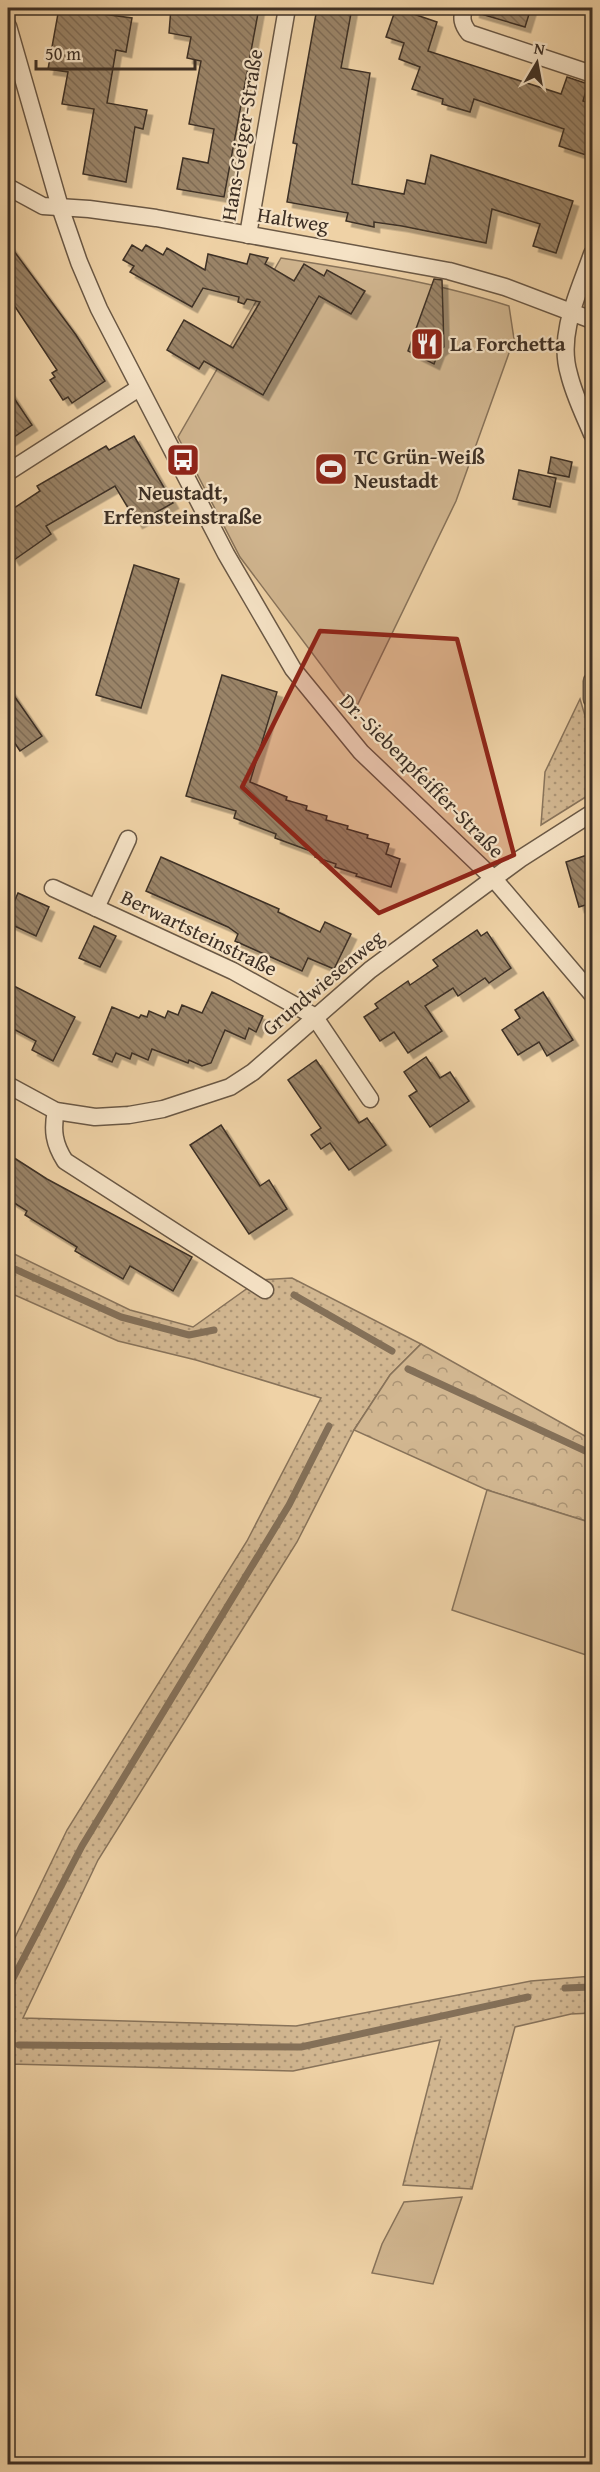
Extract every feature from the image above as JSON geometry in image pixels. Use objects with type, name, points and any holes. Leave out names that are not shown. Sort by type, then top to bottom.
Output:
[{"type":"street","name":"Hans-Geiger-Straße","points":[[248,235],[287,8]]},
{"type":"street","points":[[464,8],[461,17],[469,33],[592,74]]},
{"type":"street","points":[[8,26],[60,207],[43,206],[8,187]]},
{"type":"street","name":"Haltweg","points":[[60,207],[156,218],[449,271],[505,287],[592,320]]},
{"type":"street","name":"Dr.-Siebenpfeiffer-Straße","points":[[60,207],[87,281],[139,388],[226,554],[293,669],[361,752],[494,879],[592,993]]},
{"type":"street","points":[[592,254],[572,311],[565,353],[568,374],[592,434]]},
{"type":"street","points":[[8,472],[139,388]]},
{"type":"street","points":[[592,681],[592,699]]},
{"type":"street","name":"Grundwiesenweg","points":[[8,1085],[56,1111],[95,1117],[129,1115],[203,1098],[230,1087],[253,1072],[314,1016],[370,970],[538,847],[592,813]]},
{"type":"street","name":"Berwartsteinstraße","points":[[96,908],[128,839]]},
{"type":"street","name":"Berwartsteinstraße","points":[[53,888],[233,971],[314,1016]]},
{"type":"street","points":[[314,1016],[370,1099]]},
{"type":"street","points":[[56,1111],[52,1127],[64,1161],[265,1290]]},
{"type":"highlighted area","points":[[320,631],[457,639],[514,855],[379,913],[242,787]]},
{"type":"green space","name":"TC Grün-Weiß Neustadt","points":[[281,258],[425,283],[509,306],[514,339],[456,501],[355,710],[240,557],[178,437]]},
{"type":"green space","points":[[580,699],[592,739],[592,793],[541,825],[545,772]]},
{"type":"green space","points":[[8,1251],[130,1310],[193,1327],[259,1280],[292,1278],[421,1344],[390,1375],[354,1430],[297,1542],[98,1860],[23,2018],[296,2026],[531,1981],[592,1976],[592,2013],[571,2014],[515,2027],[472,2189],[403,2185],[440,2040],[293,2071],[9,2064],[8,2070],[8,1952],[67,1830],[247,1541],[321,1398],[196,1360],[118,1341],[8,1292]]},
{"type":"green space","points":[[421,1344],[592,1440],[592,1523],[487,1490],[354,1430],[390,1375]]},
{"type":"green space","points":[[487,1490],[592,1523],[592,1657],[452,1610]]},
{"type":"green space","points":[[462,2197],[433,2284],[372,2273],[382,2244],[404,2202]]},
{"type":"building","points":[[59,8],[132,18],[126,52],[116,50],[107,103],[147,110],[143,129],[135,127],[126,182],[83,174],[94,109],[62,104],[68,72],[48,69]]},
{"type":"building","points":[[171,8],[259,8],[224,197],[177,189],[183,158],[208,163],[214,129],[189,124],[201,61],[187,58],[191,37],[169,33]]},
{"type":"building","points":[[317,8],[352,8],[341,68],[370,73],[352,184],[404,194],[407,180],[425,184],[431,155],[573,201],[556,253],[533,246],[540,224],[492,209],[486,243],[374,222],[374,227],[346,221],[348,213],[287,202],[297,144],[293,143]]},
{"type":"building","points":[[396,8],[437,22],[428,51],[561,94],[567,77],[588,84],[583,101],[592,104],[592,157],[559,146],[564,129],[474,99],[470,112],[442,104],[443,99],[412,89],[420,67],[399,59],[404,43],[386,37]]},
{"type":"building","points":[[475,8],[531,8],[525,27],[474,12]]},
{"type":"building","points":[[8,243],[76,335],[105,381],[72,403],[68,397],[63,400],[50,380],[55,377],[52,373],[57,370],[8,296]]},
{"type":"building","points":[[132,245],[142,251],[146,245],[163,255],[167,248],[205,270],[208,254],[247,264],[250,254],[268,258],[265,264],[294,281],[304,264],[324,276],[327,270],[365,291],[351,314],[319,296],[263,395],[204,361],[199,369],[167,350],[184,320],[233,348],[260,302],[247,299],[244,304],[238,302],[239,297],[203,288],[192,307],[130,272],[134,266],[123,260]]},
{"type":"building","name":"La Forchetta","points":[[434,279],[442,280],[444,347],[439,351],[434,364],[408,351]]},
{"type":"building","points":[[8,389],[32,425],[8,441]]},
{"type":"building","points":[[134,436],[173,503],[137,523],[115,486],[46,526],[51,534],[14,560],[8,550],[8,512],[40,491],[37,486],[106,446],[109,450]]},
{"type":"building","points":[[551,457],[572,462],[569,477],[548,473]]},
{"type":"building","points":[[519,470],[556,478],[550,507],[513,499]]},
{"type":"building","points":[[134,565],[179,579],[141,708],[96,695]]},
{"type":"building","points":[[222,675],[277,692],[250,782],[287,797],[286,800],[307,806],[306,810],[327,816],[326,820],[348,826],[347,829],[368,835],[367,838],[389,844],[386,854],[400,859],[391,887],[335,867],[336,864],[315,857],[316,853],[275,838],[276,834],[234,818],[236,811],[186,796]]},
{"type":"building","points":[[8,687],[42,736],[20,751],[8,733]]},
{"type":"building","points":[[592,856],[592,903],[579,907],[566,862]]},
{"type":"building","points":[[161,857],[279,909],[278,912],[320,932],[325,922],[351,934],[334,969],[308,958],[302,971],[235,941],[238,934],[228,927],[146,891]]},
{"type":"building","points":[[18,893],[49,907],[36,936],[8,923],[8,916]]},
{"type":"building","points":[[94,926],[116,936],[100,967],[79,958]]},
{"type":"building","points":[[477,930],[481,936],[487,932],[511,968],[489,983],[485,978],[458,996],[453,988],[425,1006],[442,1031],[408,1053],[394,1032],[380,1041],[364,1017],[378,1008],[375,1004],[408,981],[410,985],[438,966],[433,960]]},
{"type":"building","points":[[8,983],[75,1017],[53,1061],[32,1050],[36,1041],[8,1026]]},
{"type":"building","points":[[212,992],[263,1016],[256,1032],[249,1028],[245,1039],[225,1030],[211,1063],[202,1066],[189,1060],[188,1063],[152,1049],[148,1060],[132,1053],[130,1059],[116,1053],[112,1062],[93,1054],[112,1007],[139,1018],[141,1015],[147,1017],[149,1011],[165,1018],[168,1011],[178,1015],[182,1005],[202,1013]]},
{"type":"building","points":[[543,992],[573,1040],[547,1056],[539,1042],[518,1055],[502,1030],[520,1018],[515,1010]]},
{"type":"building","points":[[426,1057],[440,1078],[450,1072],[469,1101],[430,1127],[409,1096],[417,1091],[404,1072]]},
{"type":"building","points":[[316,1060],[359,1123],[367,1118],[386,1145],[349,1170],[330,1143],[321,1149],[311,1135],[321,1128],[288,1080]]},
{"type":"building","points":[[221,1125],[260,1186],[269,1180],[287,1209],[249,1234],[190,1145]]},
{"type":"building","points":[[8,1154],[47,1179],[192,1257],[173,1291],[130,1266],[123,1279],[75,1251],[77,1247],[25,1215],[27,1211],[8,1199]]},
{"type":"waterway","points":[[8,1266],[121,1317],[189,1335],[214,1330]]},
{"type":"waterway","points":[[294,1295],[392,1351]]},
{"type":"waterway","points":[[408,1369],[592,1454]]},
{"type":"waterway","points":[[8,1988],[82,1846],[289,1505],[329,1426]]},
{"type":"waterway","points":[[565,1988],[592,1987]]},
{"type":"waterway","points":[[19,2045],[301,2047],[528,1997]]},
{"type":"place","name":"La Forchetta","points":[[427,344]]},
{"type":"place","name":"Neustadt, Erfensteinstraße","points":[[183,460]]},
{"type":"place","name":"TC Grün-Weiß Neustadt","points":[[331,469]]}]
